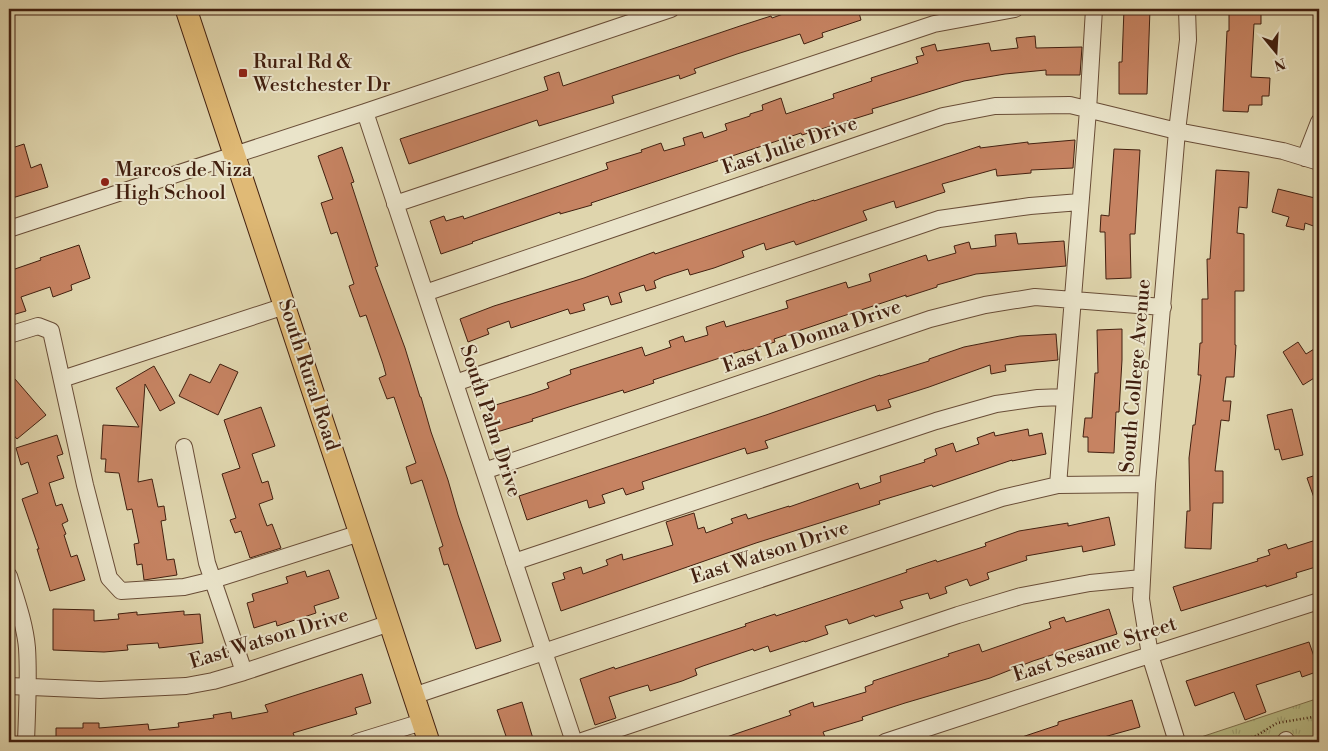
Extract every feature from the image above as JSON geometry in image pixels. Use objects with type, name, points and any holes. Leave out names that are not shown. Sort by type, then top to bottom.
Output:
[{"type":"main road","name":"South Rural Road","points":[[186,9],[428,742]]},
{"type":"street","points":[[9,228],[365,112],[649,12],[671,9]]},
{"type":"street","points":[[395,204],[934,24],[1015,9]]},
{"type":"street","points":[[1058,486],[1088,110],[1094,9]]},
{"type":"street","name":"South College Avenue","points":[[1177,742],[1150,655],[1141,599],[1147,484],[1178,131],[1188,40],[1187,9]]},
{"type":"street","name":"East Julie Drive","points":[[425,293],[943,116],[995,106],[1070,106],[1178,131],[1283,151],[1312,160]]},
{"type":"street","name":"South Palm Drive","points":[[365,112],[574,742]]},
{"type":"street","points":[[1312,160],[1319,122]]},
{"type":"street","points":[[455,383],[939,219],[1030,206],[1080,202]]},
{"type":"street","name":"East La Donna Drive","points":[[484,471],[930,319],[985,305],[1036,297],[1163,307]]},
{"type":"street","points":[[62,379],[284,306]]},
{"type":"street","points":[[9,335],[38,326],[51,331],[85,485],[109,578],[122,591],[184,587],[213,580],[360,533]]},
{"type":"street","points":[[514,562],[936,421],[996,404],[1038,398],[1065,397]]},
{"type":"street","points":[[184,447],[202,543],[244,672]]},
{"type":"street","name":"East Watson Drive","points":[[413,696],[1002,498],[1058,486],[1147,484]]},
{"type":"street","points":[[9,576],[27,646],[26,742]]},
{"type":"street","points":[[579,742],[1021,596],[1090,583],[1142,578]]},
{"type":"street","name":"East Sesame Street","points":[[885,742],[1319,601]]},
{"type":"street","name":"East Watson Drive","points":[[9,686],[100,690],[156,688],[204,682],[244,672],[390,623]]},
{"type":"street","points":[[357,742],[422,722]]},
{"type":"green space","points":[[1319,698],[1319,734],[1304,740],[1290,741],[1279,737],[1265,742],[1186,742]]},
{"type":"building","points":[[797,9],[858,9],[861,20],[822,33],[823,37],[804,44],[800,34],[694,69],[696,73],[680,79],[679,75],[612,96],[614,103],[539,126],[537,120],[409,164],[400,139],[548,90],[544,77],[559,72],[563,86],[740,26]]},
{"type":"building","points":[[1124,9],[1150,9],[1147,94],[1119,94],[1119,62],[1122,62]]},
{"type":"building","points":[[1229,9],[1261,9],[1261,24],[1254,24],[1251,77],[1270,78],[1269,96],[1262,96],[1262,105],[1249,105],[1248,112],[1223,111]]},
{"type":"building","points":[[1035,36],[1036,48],[1082,47],[1080,75],[1046,75],[1046,70],[964,81],[872,109],[873,113],[802,135],[801,133],[591,203],[592,205],[560,214],[560,212],[441,254],[430,221],[444,216],[446,221],[463,216],[464,219],[608,169],[606,163],[642,152],[641,150],[661,143],[664,151],[685,145],[683,138],[702,132],[704,138],[727,130],[725,124],[763,110],[762,105],[781,98],[786,114],[834,98],[833,94],[872,81],[871,78],[918,63],[916,57],[924,55],[921,48],[935,44],[937,51],[989,43],[991,51],[1018,48],[1016,38]]},
{"type":"building","points":[[1075,140],[1073,168],[1031,170],[1031,173],[997,176],[996,169],[942,184],[945,192],[896,208],[894,201],[863,211],[867,220],[796,245],[794,241],[766,250],[764,243],[742,251],[744,257],[714,268],[690,275],[688,269],[663,277],[654,281],[656,288],[646,291],[644,285],[619,293],[622,302],[611,305],[608,296],[583,304],[585,310],[570,314],[568,309],[511,328],[509,321],[487,329],[489,334],[468,342],[460,319],[494,306],[584,278],[654,252],[655,254],[980,146],[980,148],[1028,142],[1028,144]]},
{"type":"building","points":[[24,144],[31,168],[41,164],[48,187],[9,199],[9,149]]},
{"type":"building","points":[[342,147],[354,182],[351,183],[378,266],[375,267],[405,348],[458,515],[501,641],[476,649],[448,564],[444,565],[439,548],[443,546],[422,480],[411,484],[406,467],[416,463],[394,397],[387,399],[379,378],[386,375],[383,364],[366,315],[360,317],[349,286],[354,284],[337,232],[331,234],[321,203],[333,199],[318,156]]},
{"type":"building","points":[[1114,149],[1140,150],[1135,234],[1130,234],[1131,278],[1106,279],[1105,232],[1100,232],[1101,215],[1109,216]]},
{"type":"building","points":[[1216,170],[1249,172],[1247,208],[1239,207],[1237,233],[1244,234],[1244,291],[1235,291],[1236,345],[1234,377],[1226,377],[1223,401],[1231,401],[1229,421],[1221,420],[1215,471],[1223,471],[1223,503],[1213,503],[1211,549],[1185,548],[1187,511],[1190,511],[1189,458],[1201,375],[1198,375],[1200,343],[1202,343],[1202,299],[1208,299],[1207,259],[1210,259]]},
{"type":"building","points":[[1278,189],[1319,199],[1319,228],[1305,223],[1304,230],[1286,226],[1289,217],[1272,212]]},
{"type":"building","points":[[1016,233],[1018,244],[1064,241],[1066,266],[976,274],[937,285],[937,287],[906,297],[906,295],[774,339],[775,342],[744,350],[653,380],[654,383],[624,393],[623,390],[497,432],[489,407],[549,388],[547,383],[571,374],[570,370],[642,347],[645,356],[671,347],[669,341],[683,336],[685,342],[708,335],[706,327],[724,321],[726,327],[788,308],[786,301],[846,282],[848,288],[871,281],[869,274],[926,255],[928,261],[956,253],[954,246],[969,242],[971,249],[996,246],[995,235]]},
{"type":"building","points":[[79,245],[90,278],[71,285],[72,290],[53,297],[50,287],[21,297],[26,311],[9,316],[9,267],[12,270]]},
{"type":"building","points":[[1122,329],[1119,412],[1116,412],[1114,453],[1088,452],[1088,437],[1083,437],[1085,418],[1092,418],[1095,373],[1098,373],[1097,330]]},
{"type":"building","points":[[1056,334],[1058,360],[1005,365],[1006,371],[991,374],[990,365],[888,400],[891,407],[877,411],[875,405],[765,441],[768,448],[747,454],[745,448],[642,482],[644,489],[626,495],[623,488],[602,495],[605,503],[589,508],[587,500],[527,520],[519,496],[766,415],[880,375],[929,361],[929,359],[964,347],[1020,336]]},
{"type":"building","points":[[1298,342],[1306,354],[1319,346],[1319,375],[1303,385],[1283,352]]},
{"type":"building","points":[[220,364],[238,372],[218,415],[179,396],[190,374],[210,383]]},
{"type":"building","points":[[154,366],[175,403],[160,411],[145,384],[138,482],[152,479],[158,507],[164,506],[166,520],[161,521],[167,560],[174,559],[177,575],[144,580],[142,564],[137,565],[134,544],[139,543],[132,509],[127,510],[119,473],[105,472],[106,459],[101,459],[103,425],[139,427],[116,388]]},
{"type":"building","points":[[15,379],[46,415],[17,439],[9,430],[9,384]]},
{"type":"building","points":[[261,407],[275,446],[252,454],[262,483],[268,481],[273,499],[259,504],[267,526],[272,524],[281,548],[250,558],[241,531],[235,533],[230,520],[236,518],[222,474],[240,468],[224,420]]},
{"type":"building","points":[[1292,409],[1303,455],[1282,460],[1279,449],[1275,450],[1267,415]]},
{"type":"building","points":[[1028,429],[1029,436],[1042,433],[1046,454],[1012,460],[933,487],[932,485],[879,501],[880,504],[756,543],[561,611],[552,583],[565,579],[563,573],[581,567],[583,574],[608,565],[606,560],[622,554],[623,560],[673,545],[666,522],[694,513],[698,529],[704,527],[706,533],[733,523],[731,519],[746,514],[748,519],[858,483],[860,489],[881,482],[880,476],[925,462],[924,460],[937,455],[935,449],[953,443],[956,452],[979,444],[977,438],[994,432],[995,436]]},
{"type":"building","points":[[57,435],[63,454],[57,456],[64,478],[49,483],[56,506],[62,504],[68,521],[62,524],[71,557],[77,555],[85,580],[50,591],[37,549],[39,549],[22,499],[38,493],[28,462],[21,465],[16,448]]},
{"type":"building","points":[[1319,474],[1319,509],[1318,509],[1307,478]]},
{"type":"building","points":[[1109,517],[1115,545],[1083,552],[1082,546],[1026,556],[1027,560],[987,573],[989,579],[970,586],[967,579],[945,587],[947,593],[930,599],[928,593],[900,601],[903,608],[875,617],[874,615],[849,624],[847,619],[825,626],[828,634],[805,642],[770,652],[768,646],[754,651],[753,649],[695,669],[697,675],[682,681],[650,691],[648,685],[609,697],[616,718],[595,725],[580,679],[746,626],[745,624],[775,614],[776,616],[857,589],[936,560],[937,562],[986,546],[985,543],[1019,531],[1068,523],[1068,526]]},
{"type":"building","points":[[1319,539],[1319,566],[1296,573],[1297,577],[1181,611],[1173,587],[1258,561],[1257,559],[1270,555],[1268,550],[1286,544],[1288,549]]},
{"type":"building","points":[[329,570],[339,598],[314,606],[316,613],[277,626],[276,621],[254,628],[247,603],[254,601],[252,594],[288,583],[286,577],[305,571],[307,577]]},
{"type":"building","points":[[53,609],[94,610],[94,621],[119,619],[118,614],[137,612],[137,615],[184,611],[184,615],[200,614],[203,643],[159,648],[158,643],[127,645],[128,650],[104,652],[53,650]]},
{"type":"building","points":[[1109,609],[1117,634],[1033,661],[990,678],[862,717],[863,720],[823,732],[827,742],[811,742],[809,737],[793,742],[718,742],[718,740],[791,715],[789,711],[813,702],[814,707],[866,692],[865,687],[873,684],[873,681],[949,656],[948,654],[979,644],[982,652],[1051,628],[1049,622],[1064,617],[1066,622]]},
{"type":"building","points":[[1309,642],[1319,671],[1302,677],[1300,671],[1256,685],[1266,712],[1245,720],[1234,692],[1195,706],[1186,681]]},
{"type":"building","points":[[362,674],[371,703],[355,708],[357,714],[293,733],[295,738],[282,742],[56,742],[56,728],[83,728],[83,723],[99,723],[99,728],[148,724],[149,730],[179,727],[178,723],[214,718],[213,715],[231,712],[232,719],[268,712],[265,705]]},
{"type":"building","points":[[1132,700],[1140,727],[1086,742],[1013,742],[1013,740],[1058,725],[1058,722]]},
{"type":"building","points":[[522,702],[534,742],[508,742],[497,710]]},
{"type":"place","name":"Rural Rd & Westchester Dr","points":[[243,73]]},
{"type":"place","name":"Marcos de Niza High School","points":[[105,182]]}]
